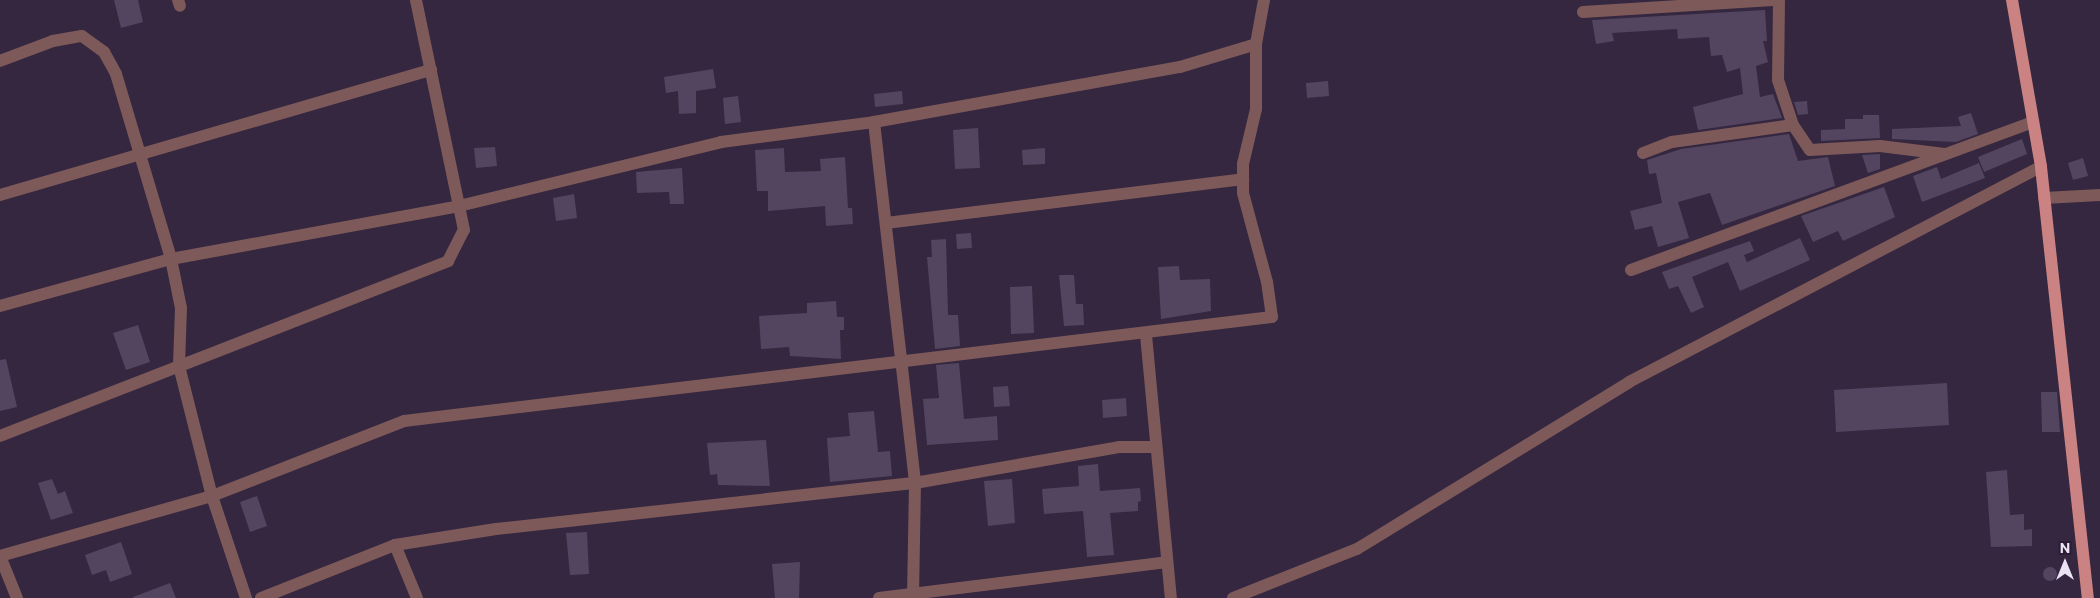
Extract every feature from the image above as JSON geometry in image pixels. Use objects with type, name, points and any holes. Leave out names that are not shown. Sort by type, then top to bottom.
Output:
[{"type":"main road","points":[[2012,0],[2041,167],[2088,598]]},
{"type":"street","points":[[0,436],[448,261],[464,230],[416,0]]},
{"type":"street","points":[[17,598],[0,556],[212,496],[404,422],[1146,335],[1272,317],[1243,179],[1256,109],[1256,44],[1264,0]]},
{"type":"street","points":[[1582,12],[1773,0]]},
{"type":"street","points":[[1779,0],[1778,80],[1793,125],[1810,150],[1880,146],[1947,154]]},
{"type":"street","points":[[0,62],[53,41],[82,36],[104,52],[116,74],[171,259],[181,308],[179,366],[212,496],[246,598]]},
{"type":"street","points":[[0,306],[171,259],[459,206],[721,142],[874,122],[1180,66],[1256,44]]},
{"type":"street","points":[[0,195],[139,153],[431,70]]},
{"type":"street","points":[[874,122],[915,483],[913,596]]},
{"type":"street","points":[[1631,270],[2033,122]]},
{"type":"street","points":[[1643,153],[1672,142],[1793,125]]},
{"type":"street","points":[[1233,598],[1357,548],[1629,382],[2041,167]]},
{"type":"street","points":[[886,223],[1243,179]]},
{"type":"street","points":[[2044,198],[2100,195]]},
{"type":"street","points":[[1146,335],[1171,598]]},
{"type":"street","points":[[261,598],[395,546],[496,529],[915,483],[1118,447],[1156,447]]},
{"type":"street","points":[[395,546],[417,598]]},
{"type":"street","points":[[879,598],[913,596],[1167,562]]},
{"type":"building","points":[[114,0],[138,0],[143,22],[121,28]]},
{"type":"building","points":[[1765,10],[1767,41],[1763,41],[1768,62],[1756,66],[1760,97],[1773,94],[1782,118],[1698,130],[1693,107],[1743,94],[1740,68],[1727,72],[1722,55],[1711,56],[1709,37],[1678,39],[1677,29],[1612,33],[1614,41],[1596,44],[1592,20]]},
{"type":"building","points":[[713,69],[716,88],[696,91],[696,113],[679,114],[678,91],[666,93],[664,77]]},
{"type":"building","points":[[1328,81],[1329,96],[1307,98],[1306,83]]},
{"type":"building","points":[[902,91],[903,104],[875,107],[874,94]]},
{"type":"building","points":[[738,96],[741,122],[725,124],[723,98]]},
{"type":"building","points":[[1807,101],[1808,114],[1798,115],[1794,102]]},
{"type":"building","points":[[1971,113],[1978,134],[1956,142],[1892,139],[1892,129],[1961,126],[1958,117]]},
{"type":"building","points":[[1863,115],[1879,115],[1880,138],[1821,141],[1821,130],[1845,129],[1845,119],[1863,119]]},
{"type":"building","points":[[978,128],[980,168],[955,169],[953,130]]},
{"type":"building","points":[[1789,134],[1798,161],[1828,157],[1835,186],[1722,225],[1710,193],[1678,202],[1689,238],[1658,247],[1652,226],[1635,230],[1630,211],[1662,203],[1656,173],[1649,174],[1647,160],[1681,149]]},
{"type":"building","points":[[2022,139],[2027,154],[1984,172],[1978,157]]},
{"type":"building","points":[[495,147],[497,166],[476,168],[474,148]]},
{"type":"building","points":[[784,148],[785,172],[821,171],[820,159],[845,157],[848,208],[852,208],[853,224],[826,226],[825,206],[768,211],[768,191],[757,191],[755,150]]},
{"type":"building","points":[[1045,148],[1045,164],[1023,165],[1022,150]]},
{"type":"building","points":[[1880,154],[1880,169],[1868,173],[1862,155]]},
{"type":"building","points":[[2083,158],[2088,176],[2073,180],[2068,163]]},
{"type":"building","points":[[1979,163],[1985,178],[1922,202],[1913,176],[1937,167],[1941,179]]},
{"type":"building","points":[[682,168],[684,204],[670,204],[669,192],[637,193],[636,172]]},
{"type":"building","points":[[1884,187],[1895,217],[1843,241],[1838,231],[1813,242],[1801,216]]},
{"type":"building","points":[[574,194],[577,218],[556,221],[553,198]]},
{"type":"building","points":[[971,233],[972,248],[957,249],[956,234]]},
{"type":"building","points":[[1800,238],[1810,260],[1740,291],[1728,262],[1692,277],[1704,307],[1691,313],[1678,286],[1669,289],[1662,272],[1750,241],[1754,251],[1744,255],[1747,262]]},
{"type":"building","points":[[946,239],[948,315],[958,315],[960,346],[935,349],[927,257],[932,257],[931,240]]},
{"type":"building","points":[[1179,266],[1180,280],[1210,279],[1211,311],[1161,319],[1158,267]]},
{"type":"building","points":[[1059,275],[1074,275],[1076,304],[1083,304],[1084,325],[1064,326]]},
{"type":"building","points":[[1032,286],[1034,333],[1011,334],[1010,287]]},
{"type":"building","points":[[836,301],[837,317],[844,317],[844,330],[840,330],[841,359],[790,356],[789,347],[761,349],[759,316],[807,313],[807,303]]},
{"type":"building","points":[[138,325],[150,362],[126,370],[113,333]]},
{"type":"building","points":[[6,359],[17,407],[0,411],[0,360]]},
{"type":"building","points":[[959,363],[964,419],[997,416],[998,440],[927,445],[923,399],[939,398],[936,365]]},
{"type":"building","points":[[1947,383],[1949,425],[1836,432],[1834,390]]},
{"type":"building","points":[[1008,386],[1010,406],[994,407],[993,387]]},
{"type":"building","points":[[2041,392],[2057,392],[2060,432],[2042,432]]},
{"type":"building","points":[[1126,398],[1127,416],[1103,418],[1102,400]]},
{"type":"building","points":[[874,411],[878,452],[890,451],[892,476],[830,482],[827,438],[850,436],[848,413]]},
{"type":"building","points":[[766,440],[770,486],[718,485],[717,474],[710,475],[707,443]]},
{"type":"building","points":[[1098,464],[1100,491],[1140,488],[1141,501],[1138,502],[1138,511],[1110,513],[1114,555],[1087,557],[1083,511],[1044,514],[1042,489],[1079,486],[1078,466]]},
{"type":"building","points":[[2007,470],[2010,515],[2024,514],[2024,530],[2032,529],[2032,546],[1991,547],[1986,472]]},
{"type":"building","points":[[52,479],[58,494],[65,491],[73,513],[51,520],[38,483]]},
{"type":"building","points":[[1012,479],[1015,523],[988,526],[984,481]]},
{"type":"building","points":[[257,496],[267,526],[250,532],[240,502]]},
{"type":"building","points":[[587,532],[589,574],[570,575],[566,533]]},
{"type":"building","points":[[121,542],[132,574],[110,582],[106,570],[92,575],[85,555]]},
{"type":"building","points":[[800,562],[799,598],[775,598],[772,564]]},
{"type":"building","points":[[2050,567],[2055,569],[2057,574],[2055,579],[2050,581],[2045,579],[2043,574],[2045,569]]},
{"type":"building","points":[[170,583],[176,598],[133,598],[133,597]]}]
